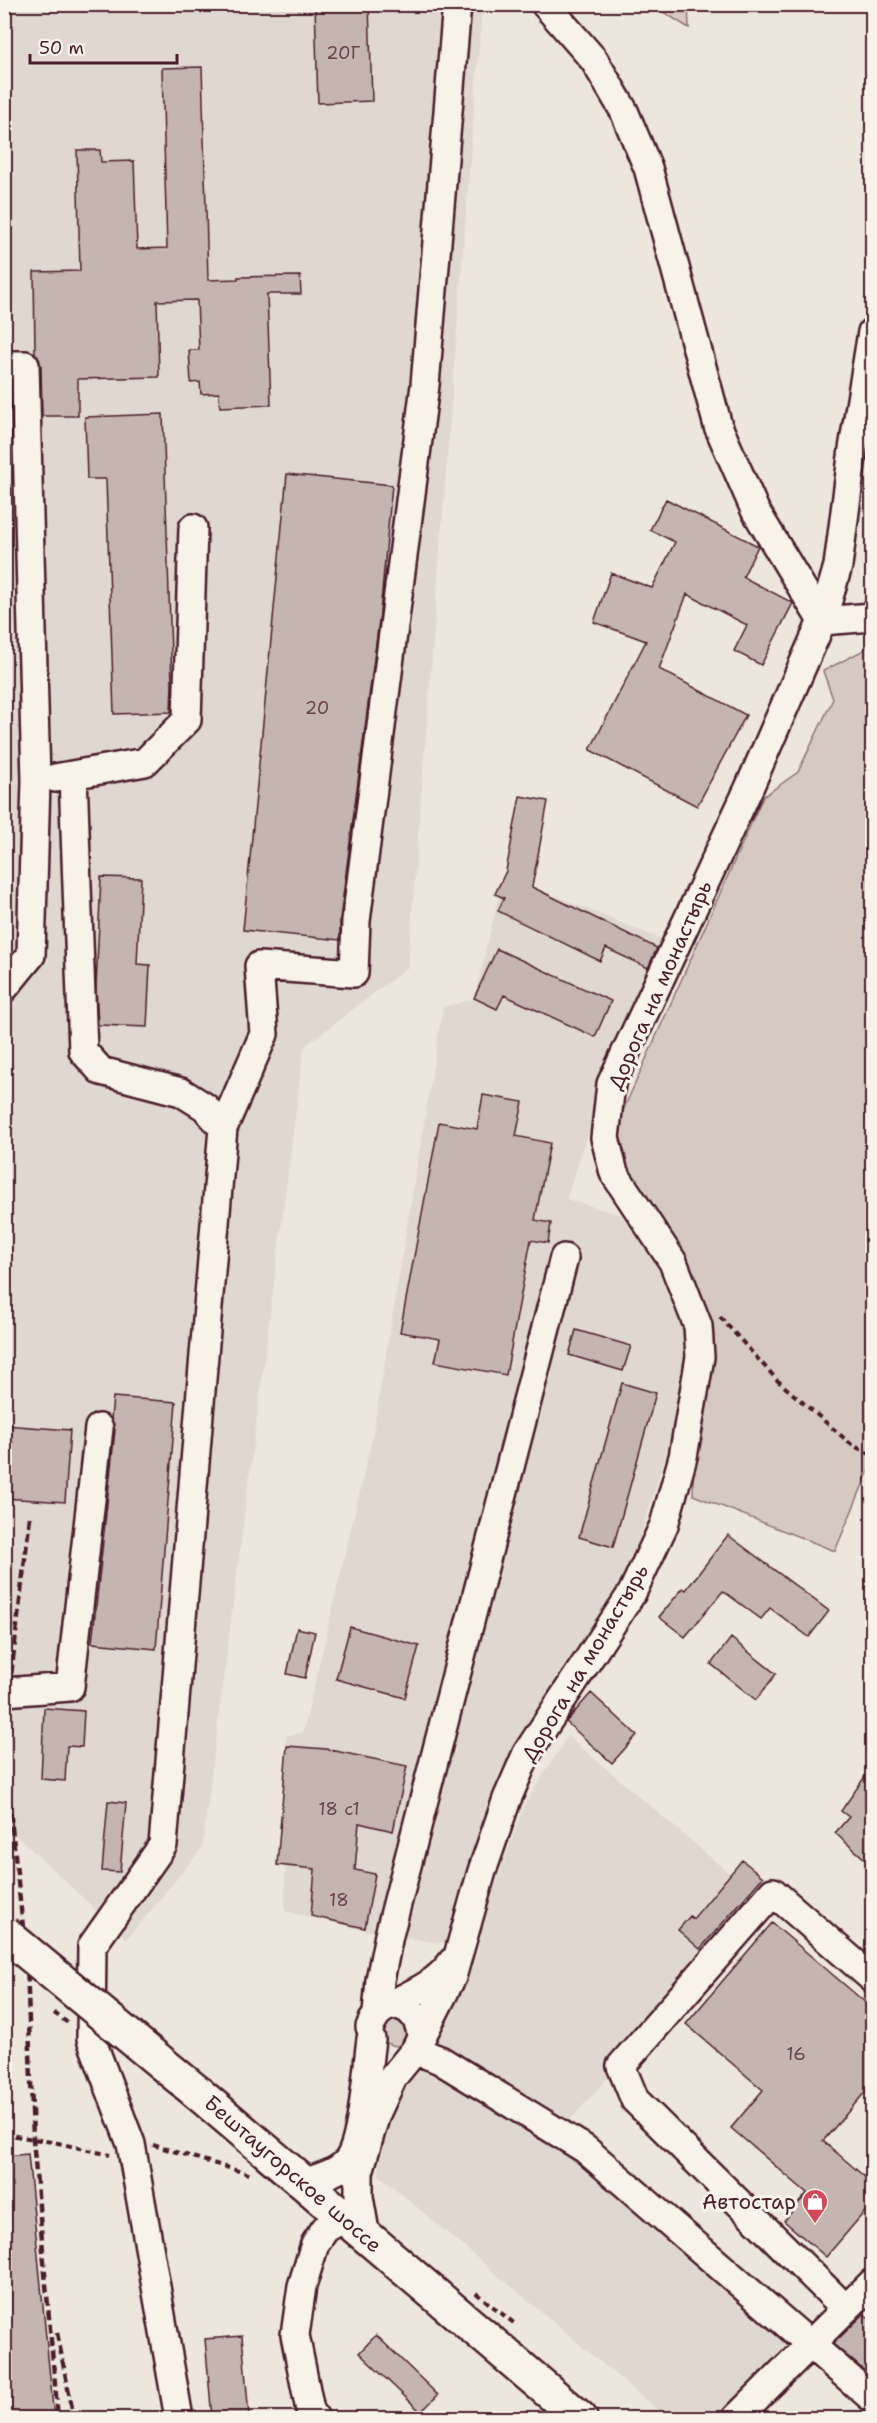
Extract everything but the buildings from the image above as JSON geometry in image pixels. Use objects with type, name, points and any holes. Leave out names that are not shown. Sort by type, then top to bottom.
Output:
[{"type":"main road","name":"Бештаугорское шоссе","points":[[4,1933],[198,2092],[580,2418]]},
{"type":"street","points":[[179,2418],[130,2141],[91,2039],[92,1946],[163,1845],[223,1128],[264,1034],[260,966],[354,973],[356,921],[425,385],[457,4]]},
{"type":"street","points":[[549,7],[594,60],[624,111],[648,168],[718,426],[755,510],[822,621],[873,617]]},
{"type":"street","name":"Дорога на монастырь","points":[[355,2228],[359,2172],[380,2105],[393,2077],[418,2044],[452,1977],[482,1871],[526,1753],[633,1593],[664,1525],[683,1457],[700,1358],[698,1326],[673,1262],[614,1173],[605,1138],[611,1084],[749,788],[822,621],[837,566],[853,449],[873,332]]},
{"type":"street","points":[[4,365],[25,365],[36,781],[31,955],[4,988]]},
{"type":"street","points":[[36,781],[145,762],[188,720],[193,528]]},
{"type":"street","points":[[73,776],[83,1051],[101,1071],[181,1092],[205,1107],[223,1128]]},
{"type":"street","points":[[379,2020],[402,2006],[414,2013],[421,2024],[418,2044],[403,2057],[390,2057],[378,2051],[380,1980],[389,1935],[564,1258]]},
{"type":"street","points":[[4,1692],[70,1687],[99,1428]]},
{"type":"street","points":[[846,2309],[635,2100],[621,2066],[773,1892],[873,1978]]},
{"type":"street","points":[[303,2183],[332,2173],[348,2161],[357,2140],[379,2020],[445,1972],[461,1949]]},
{"type":"street","points":[[418,2044],[440,2060],[585,2149],[873,2397]]},
{"type":"street","points":[[311,2415],[295,2335],[302,2286],[315,2244],[325,2229],[355,2228]]},
{"type":"street","points":[[736,2418],[812,2346],[873,2283]]},
{"type":"path","points":[[715,1313],[778,1381],[852,1445],[873,1455]]},
{"type":"path","points":[[4,2134],[114,2156],[130,2141],[253,2175]]},
{"type":"shaded area","points":[[4,5],[482,5],[408,967],[304,1047],[202,1848],[127,1939],[5,1825]]},
{"type":"shaded area","points":[[652,5],[688,5],[689,28]]},
{"type":"shaded area","points":[[872,636],[872,1463],[835,1551],[693,1495],[696,1275],[600,1162],[763,797],[798,772],[833,699],[823,671],[864,650]]},
{"type":"shaded area","points":[[504,875],[668,942],[615,1055],[566,1199],[621,1215],[668,1281],[685,1323],[684,1396],[631,1566],[499,1773],[448,1944],[381,1934],[285,1911],[286,1736],[303,1733],[372,1440],[443,1007],[474,999]]},
{"type":"shaded area","points":[[568,1736],[764,1903],[570,2120],[811,2329],[714,2418],[667,2418],[379,2175],[385,2114],[441,2022],[459,2000],[477,1954],[489,1902],[525,1804]]},
{"type":"shaded area","points":[[401,2017],[412,2030],[404,2045],[392,2045],[383,2037],[383,2027],[385,2021]]},
{"type":"railway","points":[[30,1517],[9,1692],[6,1774],[27,1963],[33,2139],[58,2418]]},
{"type":"railway","points":[[57,2333],[74,2418]]},
{"type":"place","name":"Автостар","points":[[815,2225]]}]
